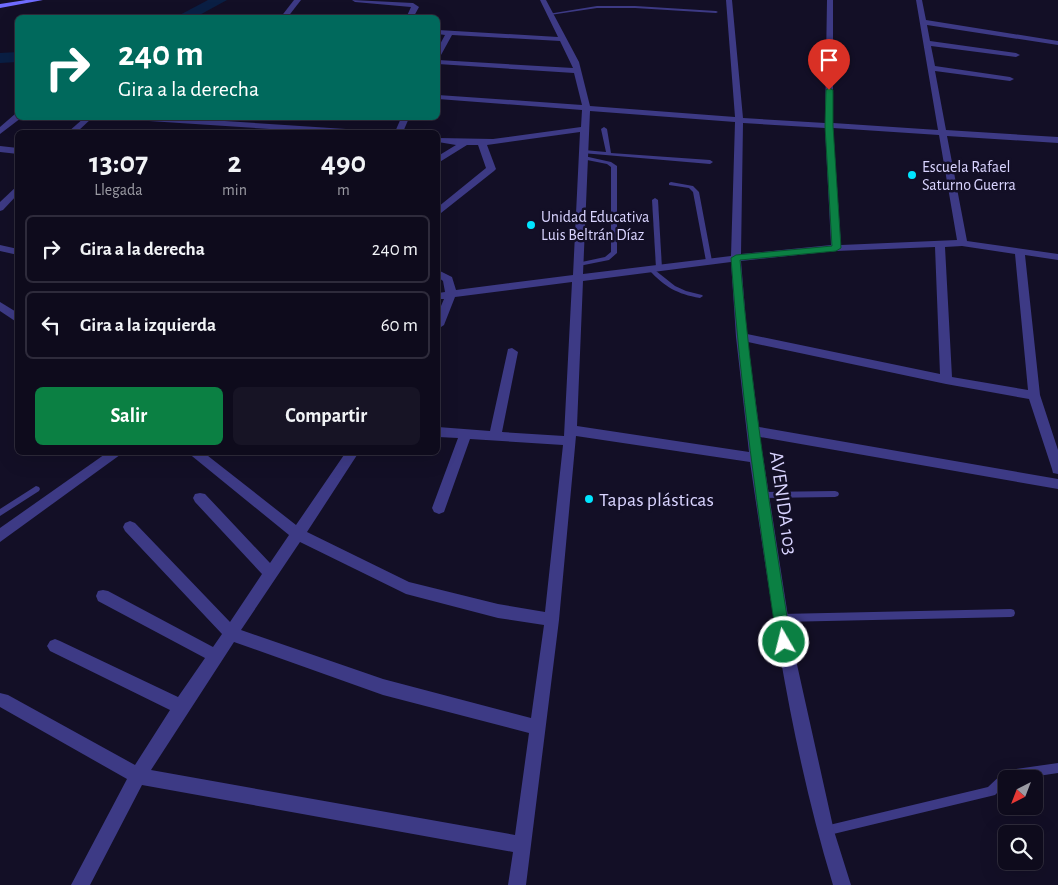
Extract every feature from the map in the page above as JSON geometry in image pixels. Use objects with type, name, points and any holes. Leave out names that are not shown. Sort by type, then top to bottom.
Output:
[{"type":"main road","points":[[0,6],[40,0]]},
{"type":"street","points":[[286,15],[298,0]]},
{"type":"street","points":[[356,0],[413,5],[415,7],[411,15]]},
{"type":"street","points":[[517,885],[552,620],[570,436],[586,107],[577,71],[543,0]]},
{"type":"street","name":"AVENIDA 103","points":[[729,0],[740,120],[736,258],[742,337],[756,458],[784,642],[825,831],[842,885]]},
{"type":"street","points":[[830,0],[829,126],[836,248]]},
{"type":"street","points":[[919,0],[962,243]]},
{"type":"street","points":[[922,22],[1058,43]]},
{"type":"street","points":[[440,32],[563,39]]},
{"type":"street","points":[[440,50],[450,33]]},
{"type":"street","points":[[926,43],[1016,55]]},
{"type":"street","points":[[440,62],[577,71]]},
{"type":"street","points":[[931,68],[1010,79]]},
{"type":"street","points":[[440,97],[740,120],[1058,140]]},
{"type":"street","points":[[0,131],[15,118]]},
{"type":"street","points":[[74,130],[86,120]]},
{"type":"street","points":[[212,120],[243,121],[327,130]]},
{"type":"street","points":[[440,140],[463,144],[482,144],[585,129]]},
{"type":"street","points":[[440,159],[463,144]]},
{"type":"street","points":[[440,209],[491,169],[482,144]]},
{"type":"street","points":[[0,149],[15,150]]},
{"type":"street","points":[[0,208],[9,197]]},
{"type":"street","points":[[940,243],[946,380]]},
{"type":"street","points":[[440,296],[578,279],[709,260],[836,248],[962,243],[1058,257]]},
{"type":"street","points":[[0,248],[15,251]]},
{"type":"street","points":[[1020,252],[1034,396],[1058,469]]},
{"type":"street","points":[[440,274],[448,280],[451,294],[440,320]]},
{"type":"street","points":[[0,306],[15,317]]},
{"type":"street","points":[[742,337],[946,380],[1034,396]]},
{"type":"street","points":[[495,436],[512,352]]},
{"type":"street","points":[[754,431],[1058,484]]},
{"type":"street","points":[[440,432],[495,436],[570,436],[756,458]]},
{"type":"street","points":[[440,508],[466,434]]},
{"type":"street","points":[[0,536],[114,455]]},
{"type":"street","points":[[197,455],[298,534],[406,588],[498,611],[552,620]]},
{"type":"street","points":[[80,885],[138,776],[181,707],[232,634],[270,573],[350,455]]},
{"type":"street","points":[[200,498],[270,573]]},
{"type":"street","points":[[130,527],[232,634],[382,687],[539,728]]},
{"type":"street","points":[[103,596],[216,656]]},
{"type":"street","points":[[55,646],[181,707]]},
{"type":"street","points":[[2,700],[138,776],[522,844]]},
{"type":"lane","points":[[550,14],[597,7],[635,7],[716,12]]},
{"type":"lane","points":[[604,129],[609,154]]},
{"type":"lane","points":[[584,155],[609,154],[710,162]]},
{"type":"lane","points":[[579,264],[607,259],[614,253],[614,166],[584,155]]},
{"type":"lane","points":[[671,184],[691,186],[696,192],[709,260]]},
{"type":"lane","points":[[655,200],[655,268],[664,284],[686,294],[700,296]]},
{"type":"lane","points":[[0,513],[36,489]]},
{"type":"lane","points":[[761,495],[835,494]]},
{"type":"lane","points":[[781,618],[1011,613]]},
{"type":"lane","points":[[825,831],[991,791],[1009,775],[1058,768]]},
{"type":"waterway","points":[[188,15],[220,0]]},
{"type":"waterway","points":[[0,58],[15,57]]},
{"type":"place","name":"Escuela Rafael Saturno Guerra","points":[[912,175]]},
{"type":"place","name":"Unidad Educativa Luis Beltrán Díaz","points":[[531,225]]},
{"type":"place","name":"Tapas plásticas","points":[[589,499]]},
{"type":"route","points":[[784,642],[756,458],[742,337],[736,258],[836,248],[829,126],[829,90]]}]
